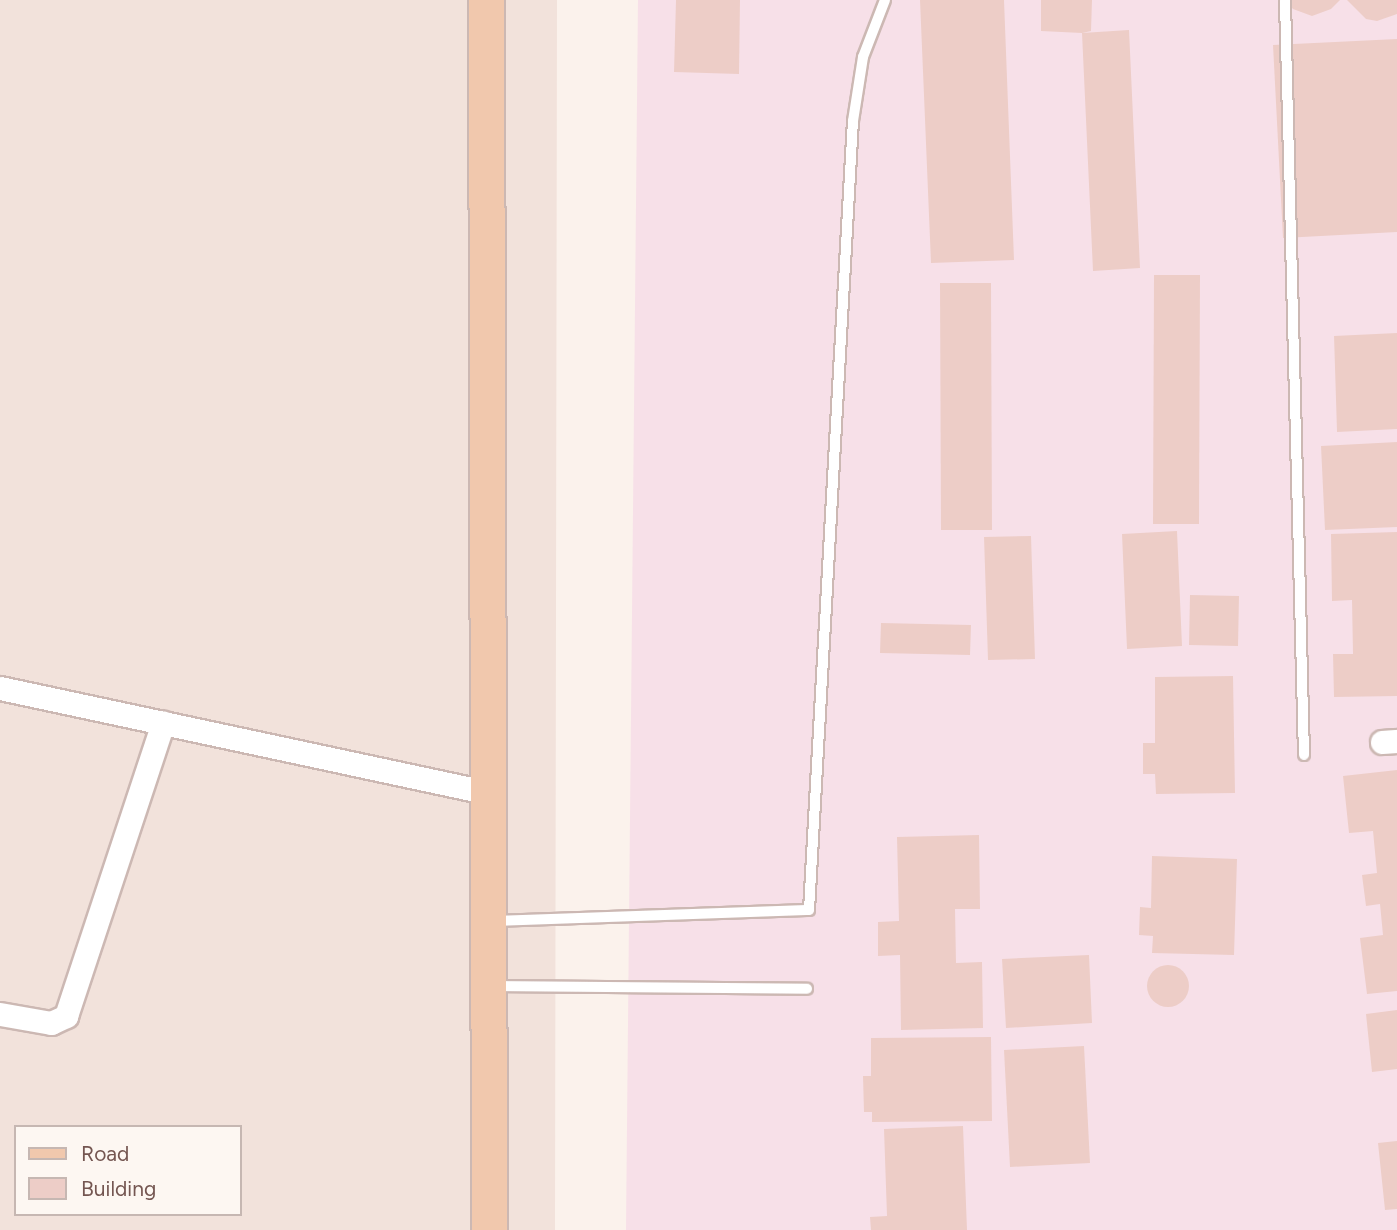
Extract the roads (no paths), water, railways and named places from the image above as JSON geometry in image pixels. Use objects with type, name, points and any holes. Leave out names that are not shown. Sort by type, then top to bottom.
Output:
[{"type":"main road","points":[[486,0],[489,1230]]},
{"type":"street","points":[[0,688],[487,792]]},
{"type":"street","points":[[0,1014],[51,1023],[66,1016],[163,723]]},
{"type":"lane","points":[[488,921],[809,909],[853,121],[863,57],[885,0]]},
{"type":"lane","points":[[1285,0],[1304,755]]},
{"type":"lane","points":[[488,986],[807,989]]}]
